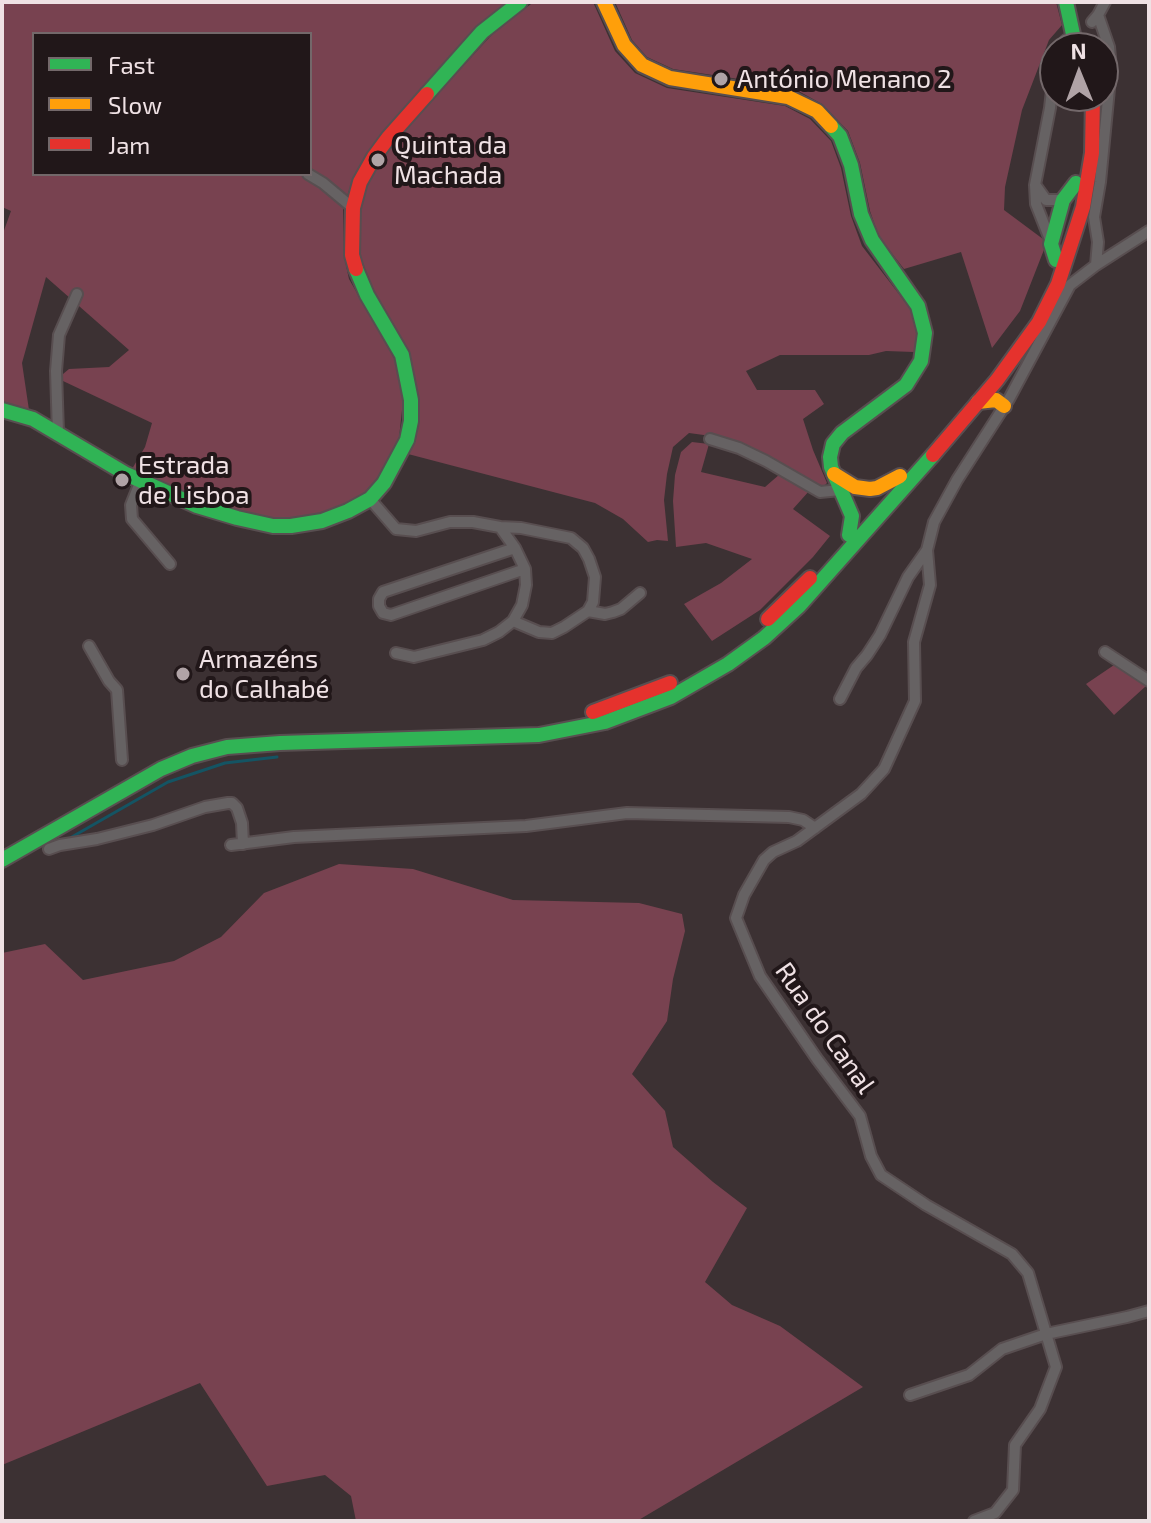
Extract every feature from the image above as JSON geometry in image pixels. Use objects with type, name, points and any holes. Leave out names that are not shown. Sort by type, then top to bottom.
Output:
[{"type":"main road","points":[[2,410],[33,419],[141,480],[197,506],[273,526],[322,521],[370,499],[384,483],[407,440],[411,400],[402,355],[367,295],[352,255],[353,208],[360,182],[388,138],[482,32],[520,2]]},
{"type":"main road","points":[[604,2],[624,45],[642,65],[670,78],[788,97],[817,111],[840,136],[851,165],[861,214],[872,240],[918,306],[925,333],[921,361],[906,385],[842,433],[833,444],[831,467],[852,516],[849,535]]},
{"type":"main road","points":[[1066,2],[1067,32]]},
{"type":"main road","points":[[1077,2],[1083,32]]},
{"type":"main road","points":[[2,846],[147,763],[190,746],[225,737],[279,731],[538,723],[602,710],[665,686],[722,654],[767,620],[823,564],[1002,354],[1029,316],[1056,260],[1074,204],[1081,112]]},
{"type":"main road","points":[[2,860],[161,769],[192,756],[227,747],[280,743],[539,735],[605,722],[637,711],[671,697],[728,664],[783,622],[876,521],[997,380],[1039,322],[1058,284],[1083,207],[1092,153],[1093,112]]},
{"type":"main road","points":[[1056,260],[1051,244],[1063,200],[1076,183]]},
{"type":"main road","points":[[997,380],[1006,402]]},
{"type":"main road","points":[[978,402],[1006,402]]},
{"type":"main road","points":[[834,474],[855,487],[870,489],[900,476]]},
{"type":"street","points":[[1096,265],[1098,242],[1094,217],[1111,68],[1109,47],[1095,18],[1105,2]]},
{"type":"street","points":[[1049,112],[1035,185],[1036,204],[1051,244]]},
{"type":"street","points":[[311,176],[353,208]]},
{"type":"street","points":[[1035,185],[1046,200],[1063,200]]},
{"type":"street","name":"Rua do Canal","points":[[974,1521],[995,1513],[1013,1490],[1015,1445],[1040,1409],[1056,1367],[1028,1273],[1012,1254],[926,1205],[881,1175],[871,1156],[860,1116],[760,976],[736,918],[744,895],[764,860],[773,852],[797,841],[861,794],[884,769],[915,701],[914,642],[930,585],[927,550],[934,522],[1006,402],[1070,285],[1149,231]]},
{"type":"street","points":[[58,433],[56,371],[59,335],[77,294]]},
{"type":"street","points":[[710,439],[766,461],[820,492],[840,490]]},
{"type":"street","points":[[141,480],[131,505],[132,519],[170,564]]},
{"type":"street","points":[[370,499],[396,529],[416,531],[450,522],[473,522],[571,538],[583,548],[595,577],[593,602],[588,611],[552,633],[539,632],[513,621]]},
{"type":"street","points":[[396,653],[414,657],[483,640],[513,621],[522,605],[525,569],[500,527]]},
{"type":"street","points":[[515,548],[383,592],[379,606],[383,613],[391,615],[525,569]]},
{"type":"street","points":[[840,699],[856,668],[880,635],[908,577],[927,550]]},
{"type":"street","points":[[588,611],[613,612],[640,593]]},
{"type":"street","points":[[89,646],[117,690],[122,760]]},
{"type":"street","points":[[1105,652],[1149,681]]},
{"type":"street","points":[[49,849],[153,825],[205,807],[228,803],[237,808],[242,823],[237,845],[294,837],[526,826],[627,813],[789,817],[803,820],[815,828]]},
{"type":"street","points":[[910,1395],[969,1375],[1002,1349],[1046,1334],[1149,1311]]},
{"type":"shaded area","points":[[2,2],[507,2],[461,48],[353,180],[343,207],[344,256],[349,279],[394,358],[403,401],[399,438],[390,458],[378,479],[365,493],[345,505],[320,514],[273,519],[200,500],[132,469],[145,447],[152,423],[63,381],[63,374],[69,369],[109,367],[129,350],[46,277],[22,363],[29,410],[2,405],[2,236],[11,211],[2,207]]},
{"type":"shaded area","points":[[534,2],[593,2],[615,51],[635,73],[667,88],[785,106],[810,119],[831,141],[862,246],[912,311],[918,333],[914,352],[780,355],[746,371],[757,390],[815,390],[824,404],[803,419],[827,483],[821,489],[711,436],[689,433],[673,447],[667,474],[664,500],[668,541],[648,542],[623,519],[595,503],[408,454],[415,442],[419,421],[409,352],[365,273],[360,253],[360,210],[367,185],[380,161],[500,26]]},
{"type":"shaded area","points":[[615,2],[1056,2],[1062,25],[1056,32],[1039,32],[1039,66],[1022,110],[1005,187],[1004,210],[1047,242],[1020,311],[992,348],[961,252],[904,269],[879,237],[860,163],[848,131],[822,104],[791,87],[673,69],[647,57],[632,40]]},
{"type":"shaded area","points":[[692,442],[709,444],[701,472],[765,487],[780,474],[810,490],[793,509],[830,536],[760,610],[712,641],[684,604],[721,583],[752,559],[706,543],[676,547],[675,475],[681,452]]},
{"type":"shaded area","points":[[1117,663],[1146,686],[1114,715],[1086,684]]},
{"type":"shaded area","points":[[339,864],[413,869],[513,900],[639,903],[682,914],[685,931],[667,1021],[632,1074],[665,1111],[673,1147],[747,1208],[705,1282],[732,1305],[780,1326],[863,1387],[637,1521],[356,1521],[351,1496],[325,1475],[267,1486],[200,1383],[2,1465],[2,953],[45,944],[83,980],[174,961],[221,937],[264,893]]},
{"type":"waterway","points":[[70,838],[168,782],[225,763],[277,757]]},
{"type":"traffic: fast","points":[[427,94],[482,32],[520,2]]},
{"type":"traffic: fast","points":[[1066,2],[1073,32]]},
{"type":"traffic: fast","points":[[831,126],[840,136],[851,165],[861,214],[872,240],[918,306],[925,333],[921,361],[906,385],[842,433],[833,444],[831,467],[852,516],[849,535]]},
{"type":"traffic: fast","points":[[1056,260],[1051,244],[1063,200],[1076,183]]},
{"type":"traffic: fast","points":[[2,410],[33,419],[126,474],[197,506],[237,518],[273,526],[291,526],[322,521],[348,511],[370,499],[384,483],[407,440],[411,421],[411,400],[402,355],[367,295],[356,269]]},
{"type":"traffic: fast","points":[[2,860],[161,769],[192,756],[227,747],[539,735],[605,722],[671,697],[728,664],[764,638],[799,606],[933,455]]},
{"type":"traffic: slow","points":[[604,2],[624,45],[642,65],[670,78],[788,97],[817,111],[831,126]]},
{"type":"traffic: slow","points":[[978,402],[996,400],[1004,406]]},
{"type":"traffic: slow","points":[[834,474],[855,487],[870,489],[900,476]]},
{"type":"traffic: jam","points":[[356,269],[352,255],[353,208],[360,182],[388,138],[427,94]]},
{"type":"traffic: jam","points":[[933,455],[997,380],[1039,322],[1058,284],[1083,207],[1092,153],[1093,112]]},
{"type":"traffic: jam","points":[[768,619],[810,578]]},
{"type":"traffic: jam","points":[[593,712],[670,683]]},
{"type":"place","name":"António Menano 2","points":[[721,79]]},
{"type":"place","name":"Quinta da Machada","points":[[378,160]]},
{"type":"place","name":"Estrada de Lisboa","points":[[122,480]]},
{"type":"place","name":"Armazéns do Calhabé","points":[[183,674]]}]
